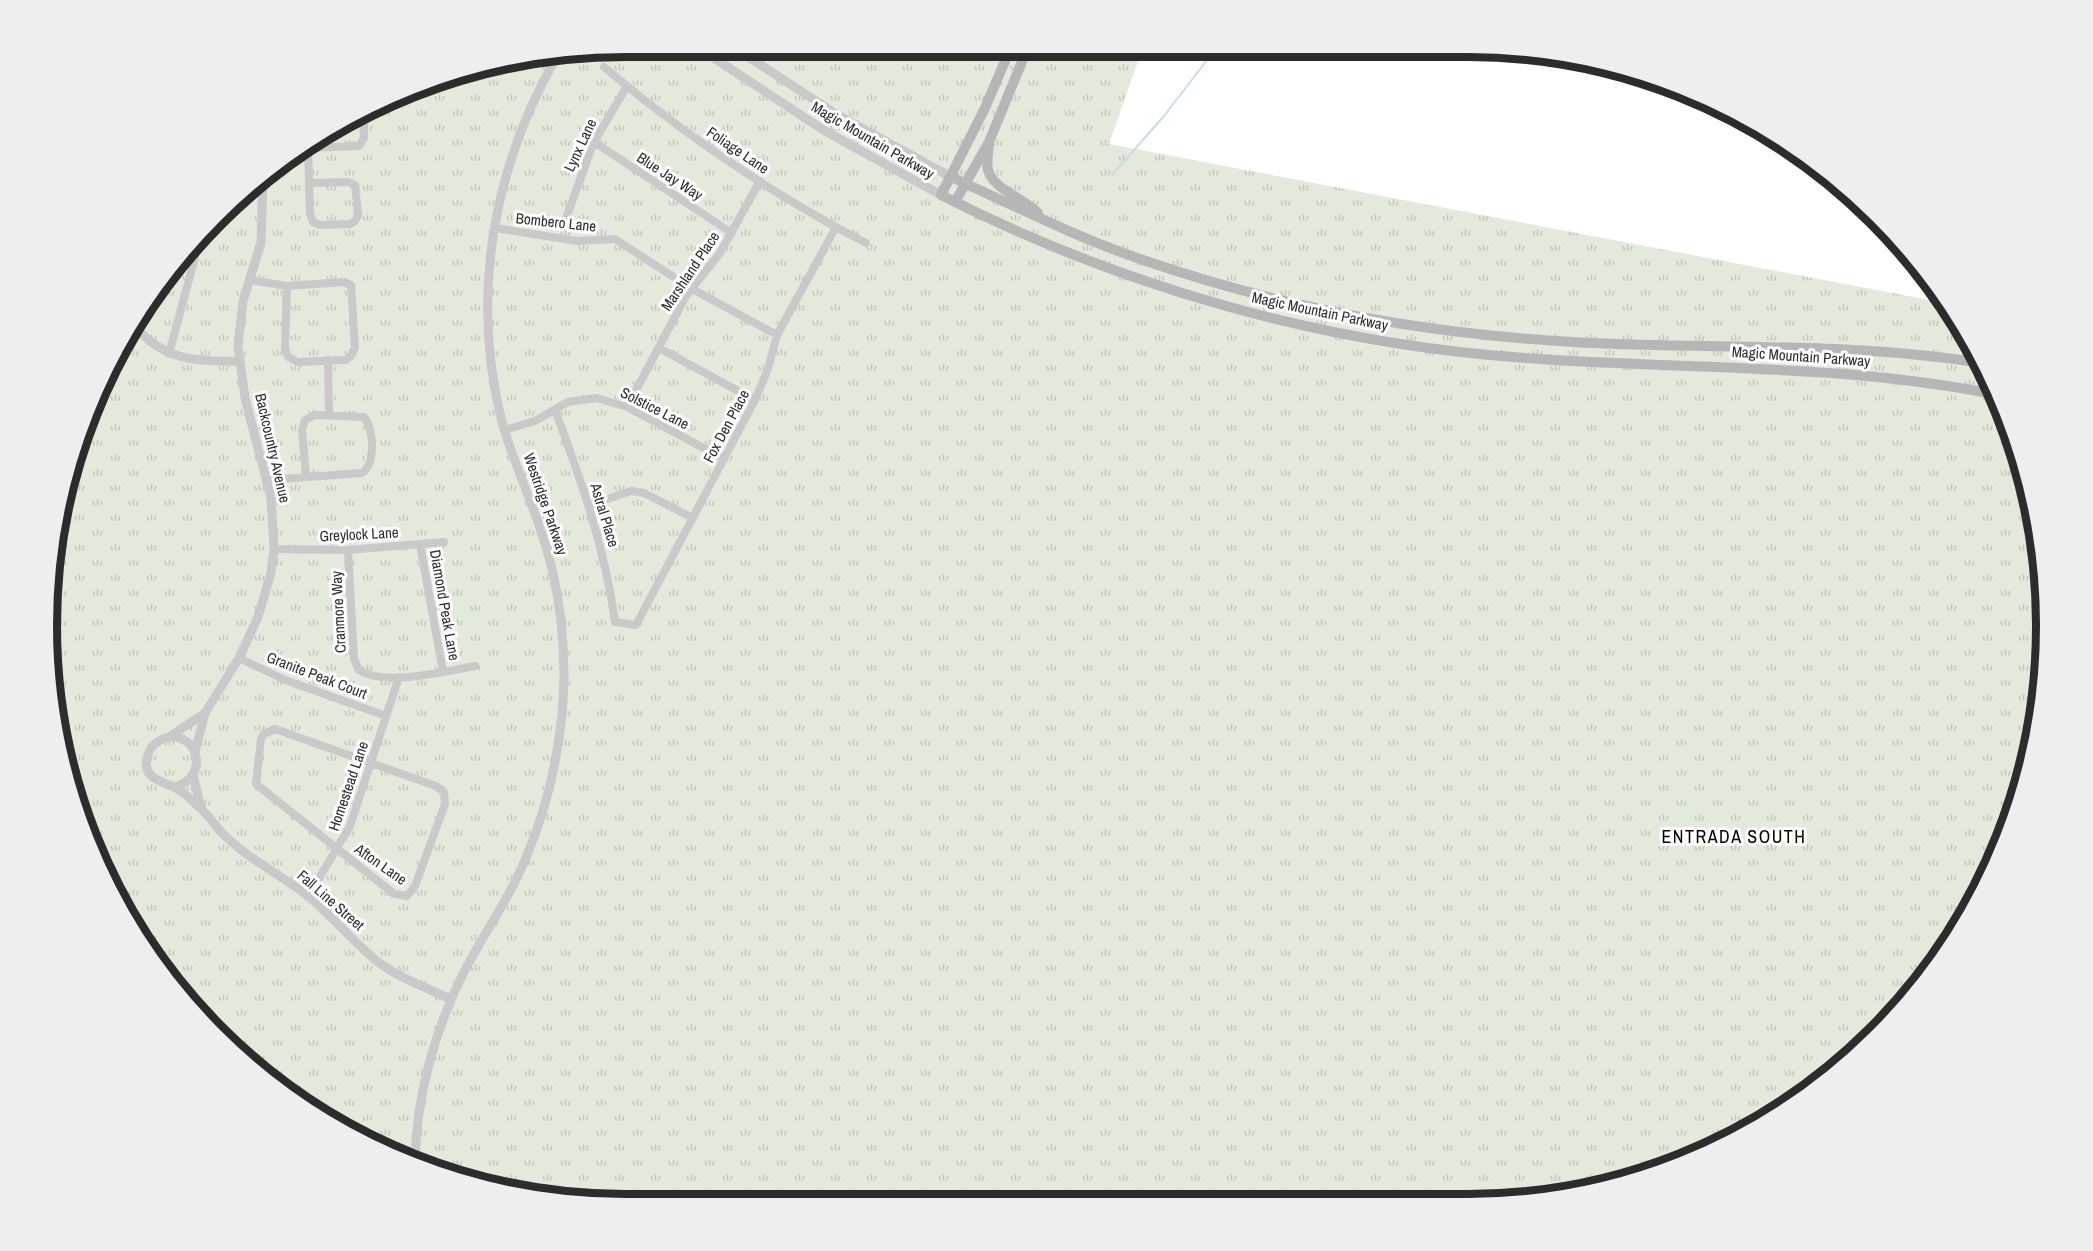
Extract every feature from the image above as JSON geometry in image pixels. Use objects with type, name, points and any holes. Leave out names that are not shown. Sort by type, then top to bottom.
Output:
[{"type":"main road","points":[[941,195],[985,108],[1007,57]]},
{"type":"main road","points":[[955,202],[989,142],[1024,57]]},
{"type":"main road","points":[[989,142],[988,170],[993,181],[1005,191],[1025,200],[1044,219]]},
{"type":"main road","name":"Magic Mountain Parkway","points":[[951,177],[1131,256],[1195,276],[1340,313],[1426,327],[1563,342],[1838,351],[1928,356],[1971,362]]},
{"type":"main road","name":"Magic Mountain Parkway","points":[[941,195],[1024,235],[1135,277],[1256,313],[1379,340],[1537,359],[1842,373],[1932,382],[1986,393]]},
{"type":"street","name":"Magic Mountain Parkway","points":[[712,57],[825,131],[941,195]]},
{"type":"street","name":"Magic Mountain Parkway","points":[[748,57],[836,114],[951,177]]},
{"type":"street","name":"Westridge Parkway","points":[[416,1154],[422,1093],[451,999],[525,860],[549,788],[562,712],[563,653],[554,580],[539,526],[505,430],[493,374],[488,331],[488,285],[498,202],[508,162],[537,91],[554,62]]},
{"type":"street","name":"Foliage Lane","points":[[604,67],[705,145],[760,182],[866,243]]},
{"type":"street","name":"Lynx Lane","points":[[566,218],[594,142],[627,86]]},
{"type":"street","points":[[318,148],[359,146],[364,138],[363,122]]},
{"type":"street","name":"Blue Jay Way","points":[[594,142],[732,233]]},
{"type":"street","points":[[308,154],[309,183],[310,214],[313,222],[320,225],[350,224],[355,221],[358,215],[355,185],[348,182],[309,183]]},
{"type":"street","name":"Marshland Place","points":[[627,407],[692,289],[710,269],[760,182]]},
{"type":"street","name":"Backcountry Avenue","points":[[205,713],[239,658],[265,597],[274,549],[273,514],[267,480],[245,398],[238,361],[240,320],[261,243],[263,188]]},
{"type":"street","name":"Fox Den Place","points":[[625,624],[636,625],[693,518],[755,400],[768,369],[777,335],[836,227]]},
{"type":"street","name":"Bombero Lane","points":[[495,228],[577,241],[615,239],[692,289]]},
{"type":"street","points":[[170,354],[196,253]]},
{"type":"street","points":[[250,280],[287,286],[344,282],[351,285],[354,352],[346,360],[298,362],[286,353],[287,286]]},
{"type":"street","points":[[692,289],[777,335]]},
{"type":"street","points":[[140,331],[157,347],[170,354],[201,362],[238,361]]},
{"type":"street","points":[[658,348],[755,400]]},
{"type":"street","points":[[328,360],[329,415]]},
{"type":"street","name":"Solstice Lane","points":[[505,430],[535,421],[568,402],[596,398],[627,407],[724,459]]},
{"type":"street","name":"Astral Place","points":[[555,410],[590,506],[605,562],[615,622],[625,624]]},
{"type":"street","points":[[267,480],[306,477],[362,472],[371,464],[367,420],[358,415],[309,417],[303,425],[306,477]]},
{"type":"street","points":[[590,506],[632,491],[644,493],[693,518]]},
{"type":"street","name":"Greylock Lane","points":[[274,549],[348,550],[444,542]]},
{"type":"street","name":"Diamond Peak Lane","points":[[420,544],[443,672]]},
{"type":"street","name":"Cranmore Way","points":[[348,550],[354,659],[359,670],[371,676],[399,677]]},
{"type":"street","name":"Granite Peak Court","points":[[239,658],[285,680],[386,716]]},
{"type":"street","points":[[399,677],[476,666]]},
{"type":"street","name":"Homestead Lane","points":[[309,897],[351,826],[399,677]]},
{"type":"street","points":[[194,775],[188,781],[174,787],[159,783],[152,777],[147,761],[153,746],[205,713]]},
{"type":"street","points":[[201,808],[194,775],[195,752],[205,713]]},
{"type":"street","name":"Afton Lane","points":[[269,730],[282,731],[371,763],[436,786],[444,792],[445,804],[415,886],[407,896],[394,894],[256,784],[261,739],[269,730]]},
{"type":"street","points":[[168,738],[184,741],[195,752]]},
{"type":"street","name":"Fall Line Street","points":[[174,787],[201,808],[240,849],[309,897],[378,961],[399,975],[451,999]]},
{"type":"green space","points":[[1139,57],[1109,144],[1929,300],[1936,304],[1960,341],[1993,408],[2017,478],[2031,551],[2035,588],[2035,663],[2025,736],[2006,808],[1977,877],[1940,941],[1919,972],[1895,1000],[1842,1053],[1814,1077],[1752,1118],[1685,1151],[1615,1175],[1542,1189],[1468,1194],[626,1194],[551,1189],[478,1175],[408,1151],[341,1118],[279,1077],[224,1027],[174,972],[133,910],[100,843],[76,773],[62,700],[58,663],[58,588],[62,551],[76,478],[87,443],[100,408],[133,341],[174,279],[198,251],[251,198],[279,174],[341,133],[374,116],[408,100],[478,76],[551,62],[588,58]]},
{"type":"waterway","points":[[1112,175],[1164,116],[1209,57]]},
{"type":"district","name":"ENTRADA SOUTH","points":[[1734,836]]}]
